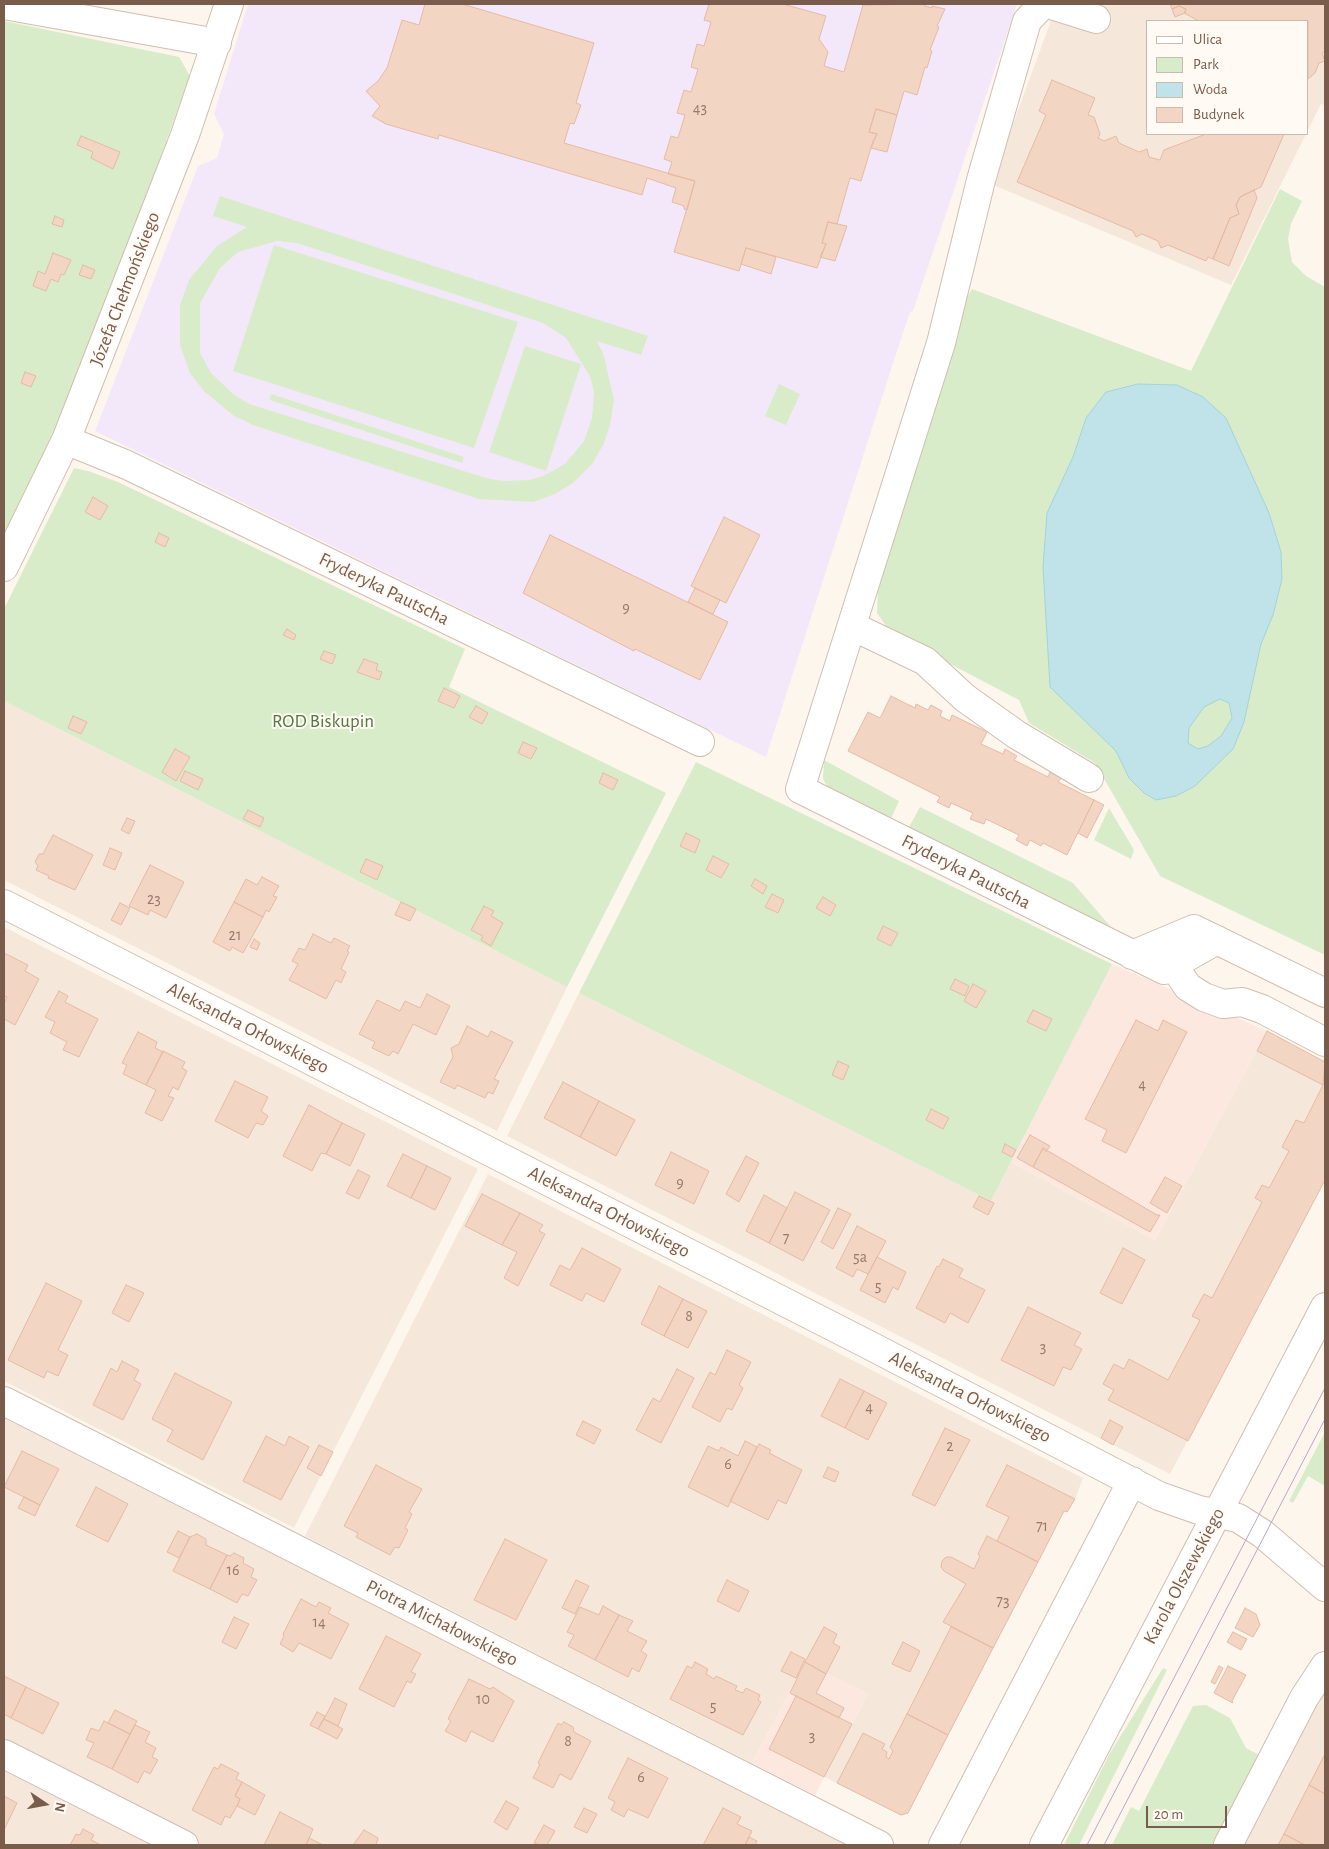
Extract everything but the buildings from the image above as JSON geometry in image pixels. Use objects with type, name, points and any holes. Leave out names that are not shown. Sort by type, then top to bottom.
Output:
[{"type":"street","name":"Józefa Chełmońskiego","points":[[4,567],[66,440],[185,135],[229,4]]},
{"type":"street","points":[[1042,4],[1027,21],[982,180],[941,343],[852,626],[925,661],[965,698],[1017,735],[1088,778]]},
{"type":"street","points":[[1048,4],[1096,19]]},
{"type":"street","points":[[4,5],[217,43]]},
{"type":"street","name":"Fryderyka Pautscha","points":[[66,440],[135,469],[700,742]]},
{"type":"street","name":"Fryderyka Pautscha","points":[[852,626],[800,789],[1132,955],[1164,970],[1173,965]]},
{"type":"street","name":"Aleksandra Orłowskiego","points":[[4,904],[799,1309],[1168,1500],[1216,1514],[1238,1518],[1252,1525],[1325,1587]]},
{"type":"street","points":[[1132,955],[1194,928],[1325,993]]},
{"type":"street","points":[[1217,940],[1173,965],[1188,987],[1204,997],[1223,1004],[1242,1002],[1262,1009],[1325,1042]]},
{"type":"street","name":"Karola Olszewskiego","points":[[1044,1845],[1325,1307]]},
{"type":"street","name":"Piotra Michałowskiego","points":[[4,1400],[880,1845]]},
{"type":"street","points":[[943,1845],[1132,1481]]},
{"type":"street","points":[[1228,1845],[1304,1698],[1325,1666]]},
{"type":"street","points":[[4,1754],[184,1845]]},
{"type":"shaded area","points":[[248,4],[1017,4],[913,311],[910,312],[896,354],[766,757],[95,431],[198,166],[217,158],[224,134],[214,114]]},
{"type":"shaded area","points":[[1057,4],[1325,4],[1325,105],[1321,104],[1309,128],[1309,20],[1146,20],[1146,135],[1306,135],[1231,285],[991,184]]},
{"type":"shaded area","points":[[4,701],[567,987],[497,1131],[4,880]]},
{"type":"shaded area","points":[[4,927],[478,1169],[294,1528],[4,1381]]},
{"type":"shaded area","points":[[1112,964],[1267,1031],[1155,1240],[1011,1162]]},
{"type":"shaded area","points":[[579,993],[991,1201],[1011,1162],[1155,1240],[1267,1031],[1325,1062],[1325,1180],[1170,1474],[507,1136]]},
{"type":"shaded area","points":[[488,1174],[1083,1478],[1075,1499],[1067,1512],[1064,1511],[908,1813],[901,1815],[824,1777],[868,1694],[805,1663],[752,1763],[305,1536]]},
{"type":"shaded area","points":[[4,1417],[853,1845],[4,1845]]},
{"type":"shaded area","points":[[805,1662],[868,1694],[815,1795],[752,1763]]},
{"type":"shaded area","points":[[1325,1666],[1325,1845],[1228,1845]]},
{"type":"green space","points":[[4,21],[179,57],[190,76],[69,406],[4,540]]},
{"type":"green space","points":[[1280,189],[1302,201],[1291,224],[1288,239],[1292,262],[1306,276],[1325,287],[1325,955],[1160,876],[1095,763],[1029,723],[1019,700],[891,633],[877,613],[878,586],[946,375],[966,299],[972,289],[1191,371]]},
{"type":"green space","points":[[220,196],[648,336],[641,355],[597,341],[604,356],[614,400],[610,425],[604,443],[592,464],[573,483],[555,494],[533,502],[479,499],[253,425],[234,416],[204,391],[190,373],[180,345],[180,305],[189,280],[217,246],[247,227],[213,216]],"holes":[[[277,241],[297,243],[543,323],[566,338],[590,376],[594,392],[592,418],[584,441],[565,464],[543,476],[529,480],[503,481],[486,478],[249,404],[233,394],[211,373],[200,353],[200,303],[220,268],[238,252]]]},
{"type":"green space","points":[[274,245],[518,322],[474,448],[233,371]]},
{"type":"green space","points":[[525,346],[581,364],[546,471],[489,452]]},
{"type":"green space","points":[[779,384],[800,394],[786,425],[765,416]]},
{"type":"green space","points":[[271,394],[464,457],[462,463],[270,400]]},
{"type":"green space","name":"ROD Biskupin","points":[[74,468],[118,482],[465,649],[449,687],[666,793],[567,987],[4,701],[4,609]]},
{"type":"green space","points":[[824,760],[899,801],[889,823],[829,789],[823,779]]},
{"type":"green space","points":[[696,762],[1112,964],[991,1201],[579,993]]},
{"type":"green space","points":[[920,807],[1073,883],[1116,933],[908,829]]},
{"type":"green space","points":[[1109,808],[1134,850],[1131,859],[1094,840]]},
{"type":"green space","points":[[1325,1432],[1325,1486],[1308,1476],[1293,1503],[1289,1501]]},
{"type":"green space","points":[[1163,1668],[1167,1670],[1079,1845],[1064,1845],[1110,1753]]},
{"type":"green space","points":[[1206,1705],[1230,1718],[1246,1748],[1263,1757],[1218,1845],[1112,1845],[1131,1807],[1139,1811],[1193,1706]]},
{"type":"water","points":[[1138,384],[1177,385],[1203,397],[1226,418],[1269,513],[1281,552],[1282,579],[1273,615],[1261,644],[1244,722],[1233,749],[1195,786],[1176,796],[1156,800],[1144,793],[1129,778],[1116,751],[1050,687],[1043,567],[1047,513],[1073,457],[1086,418],[1106,392]],"holes":[[[1220,699],[1229,703],[1232,718],[1221,736],[1208,746],[1198,749],[1188,743],[1189,728],[1204,707]]]},
{"type":"tram line","points":[[1087,1845],[1325,1388]]},
{"type":"tram line","points":[[1104,1845],[1325,1419]]}]
